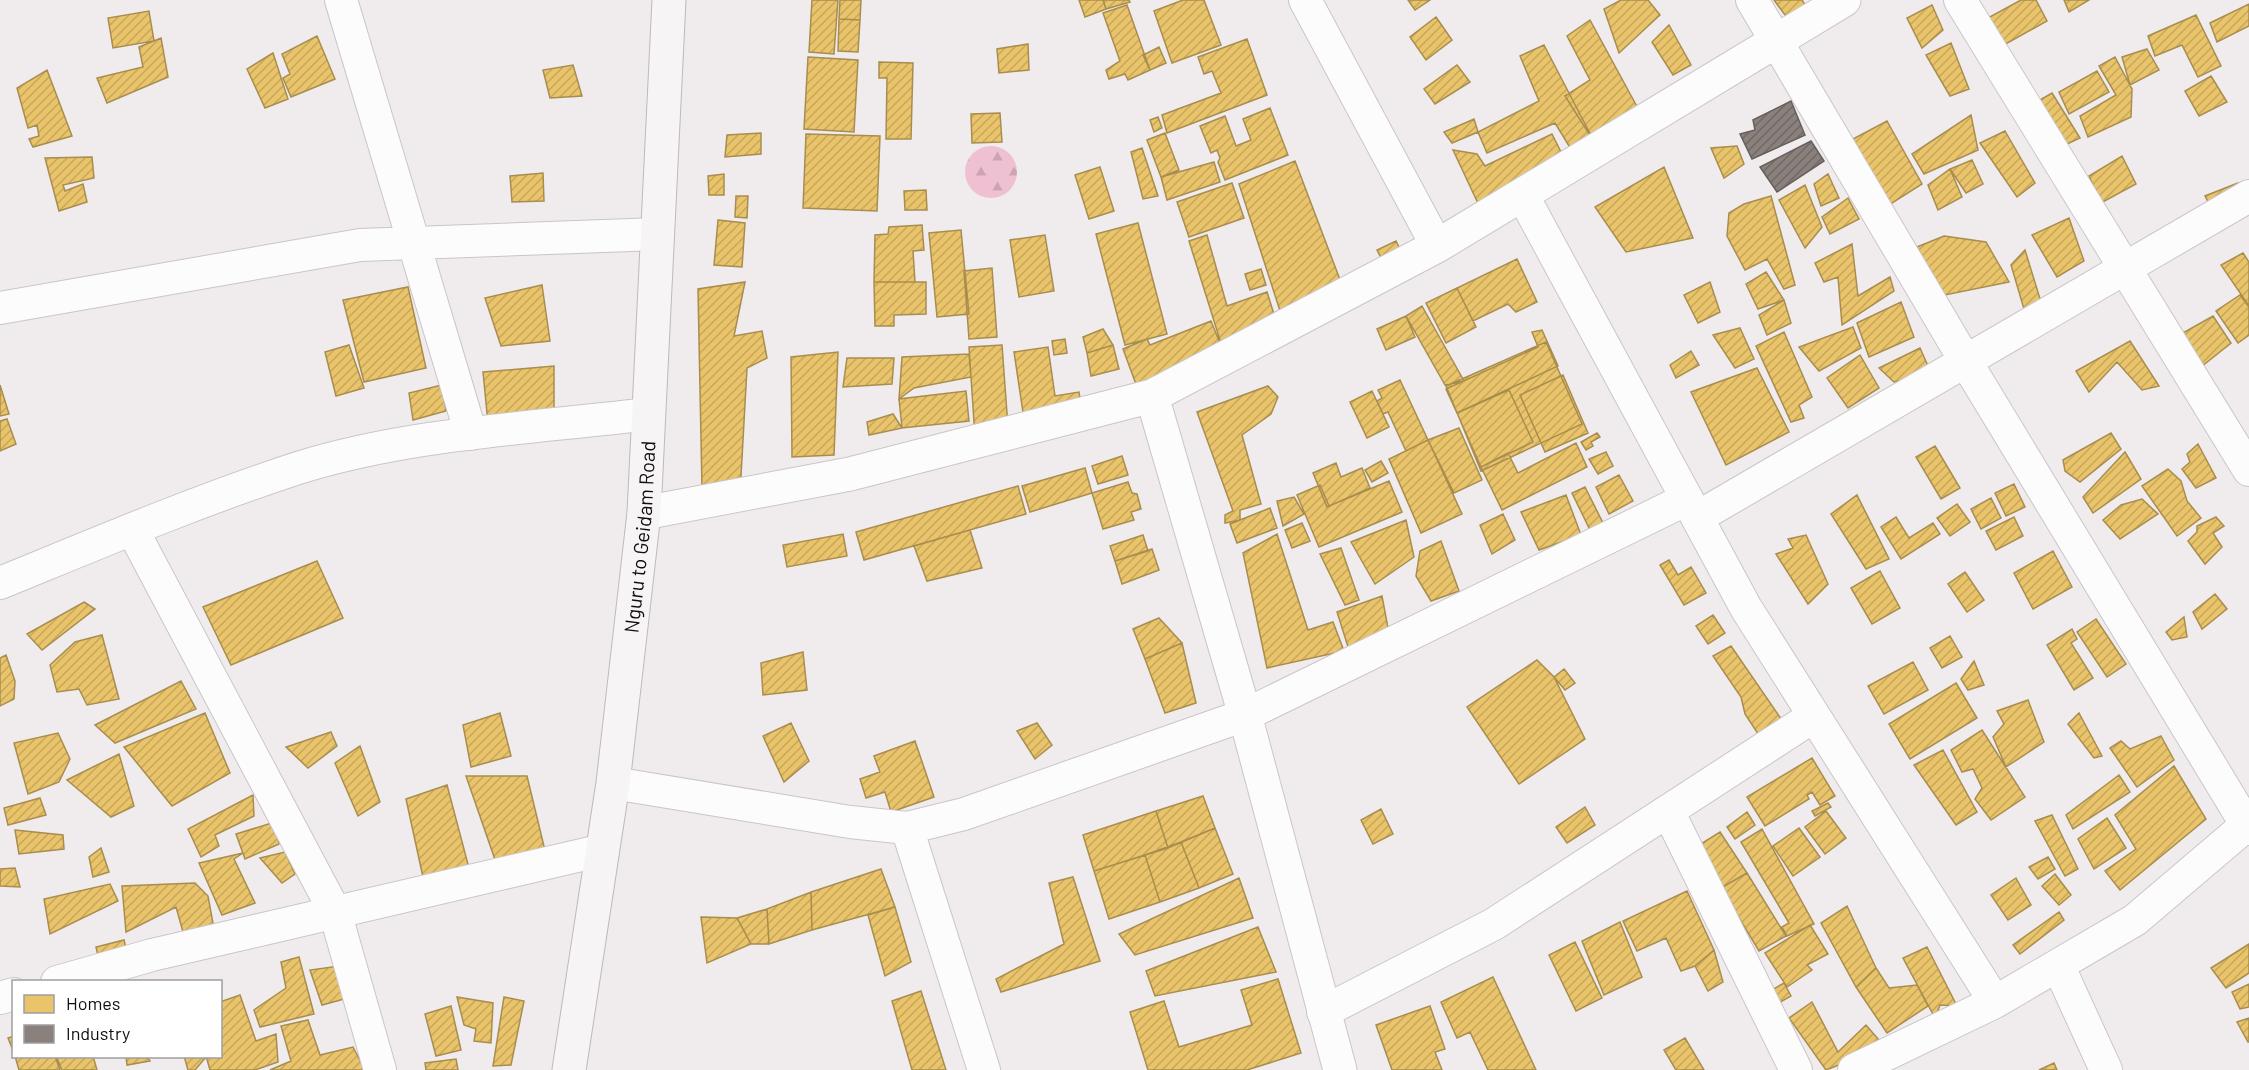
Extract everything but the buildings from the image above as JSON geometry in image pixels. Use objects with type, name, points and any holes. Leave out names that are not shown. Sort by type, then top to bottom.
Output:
[{"type":"main road","name":"Nguru to Geidam Road","points":[[569,1070],[613,783],[644,513],[669,0]]},
{"type":"street","points":[[341,0],[471,434]]},
{"type":"street","points":[[1305,0],[1437,246]]},
{"type":"street","points":[[1752,0],[1966,362],[2248,826],[2135,920],[1995,1002],[1854,1070]]},
{"type":"street","points":[[644,513],[850,474],[1152,396],[1437,246],[1844,0]]},
{"type":"street","points":[[1960,0],[2249,470]]},
{"type":"street","points":[[1523,196],[1746,608],[1995,1002]]},
{"type":"street","points":[[613,783],[850,822],[906,828],[964,814],[1245,715],[1692,508],[1966,362],[2249,196]]},
{"type":"street","points":[[0,308],[360,245],[658,234]]},
{"type":"street","points":[[1152,396],[1245,715],[1340,1070]]},
{"type":"street","points":[[0,583],[132,529],[299,468],[383,448],[471,434],[649,414]]},
{"type":"street","points":[[132,529],[335,912],[380,1070]]},
{"type":"street","points":[[1323,1012],[1494,924],[1814,716]]},
{"type":"street","points":[[1668,811],[1796,1070]]},
{"type":"street","points":[[906,828],[984,1070]]},
{"type":"street","points":[[61,980],[152,955],[603,850]]},
{"type":"street","points":[[2058,965],[2106,1070]]},
{"type":"green space","points":[[986,146],[996,146],[1010,153],[1017,172],[1010,191],[996,198],[986,198],[976,194],[969,187],[965,177],[965,167],[969,157],[976,150]]}]
